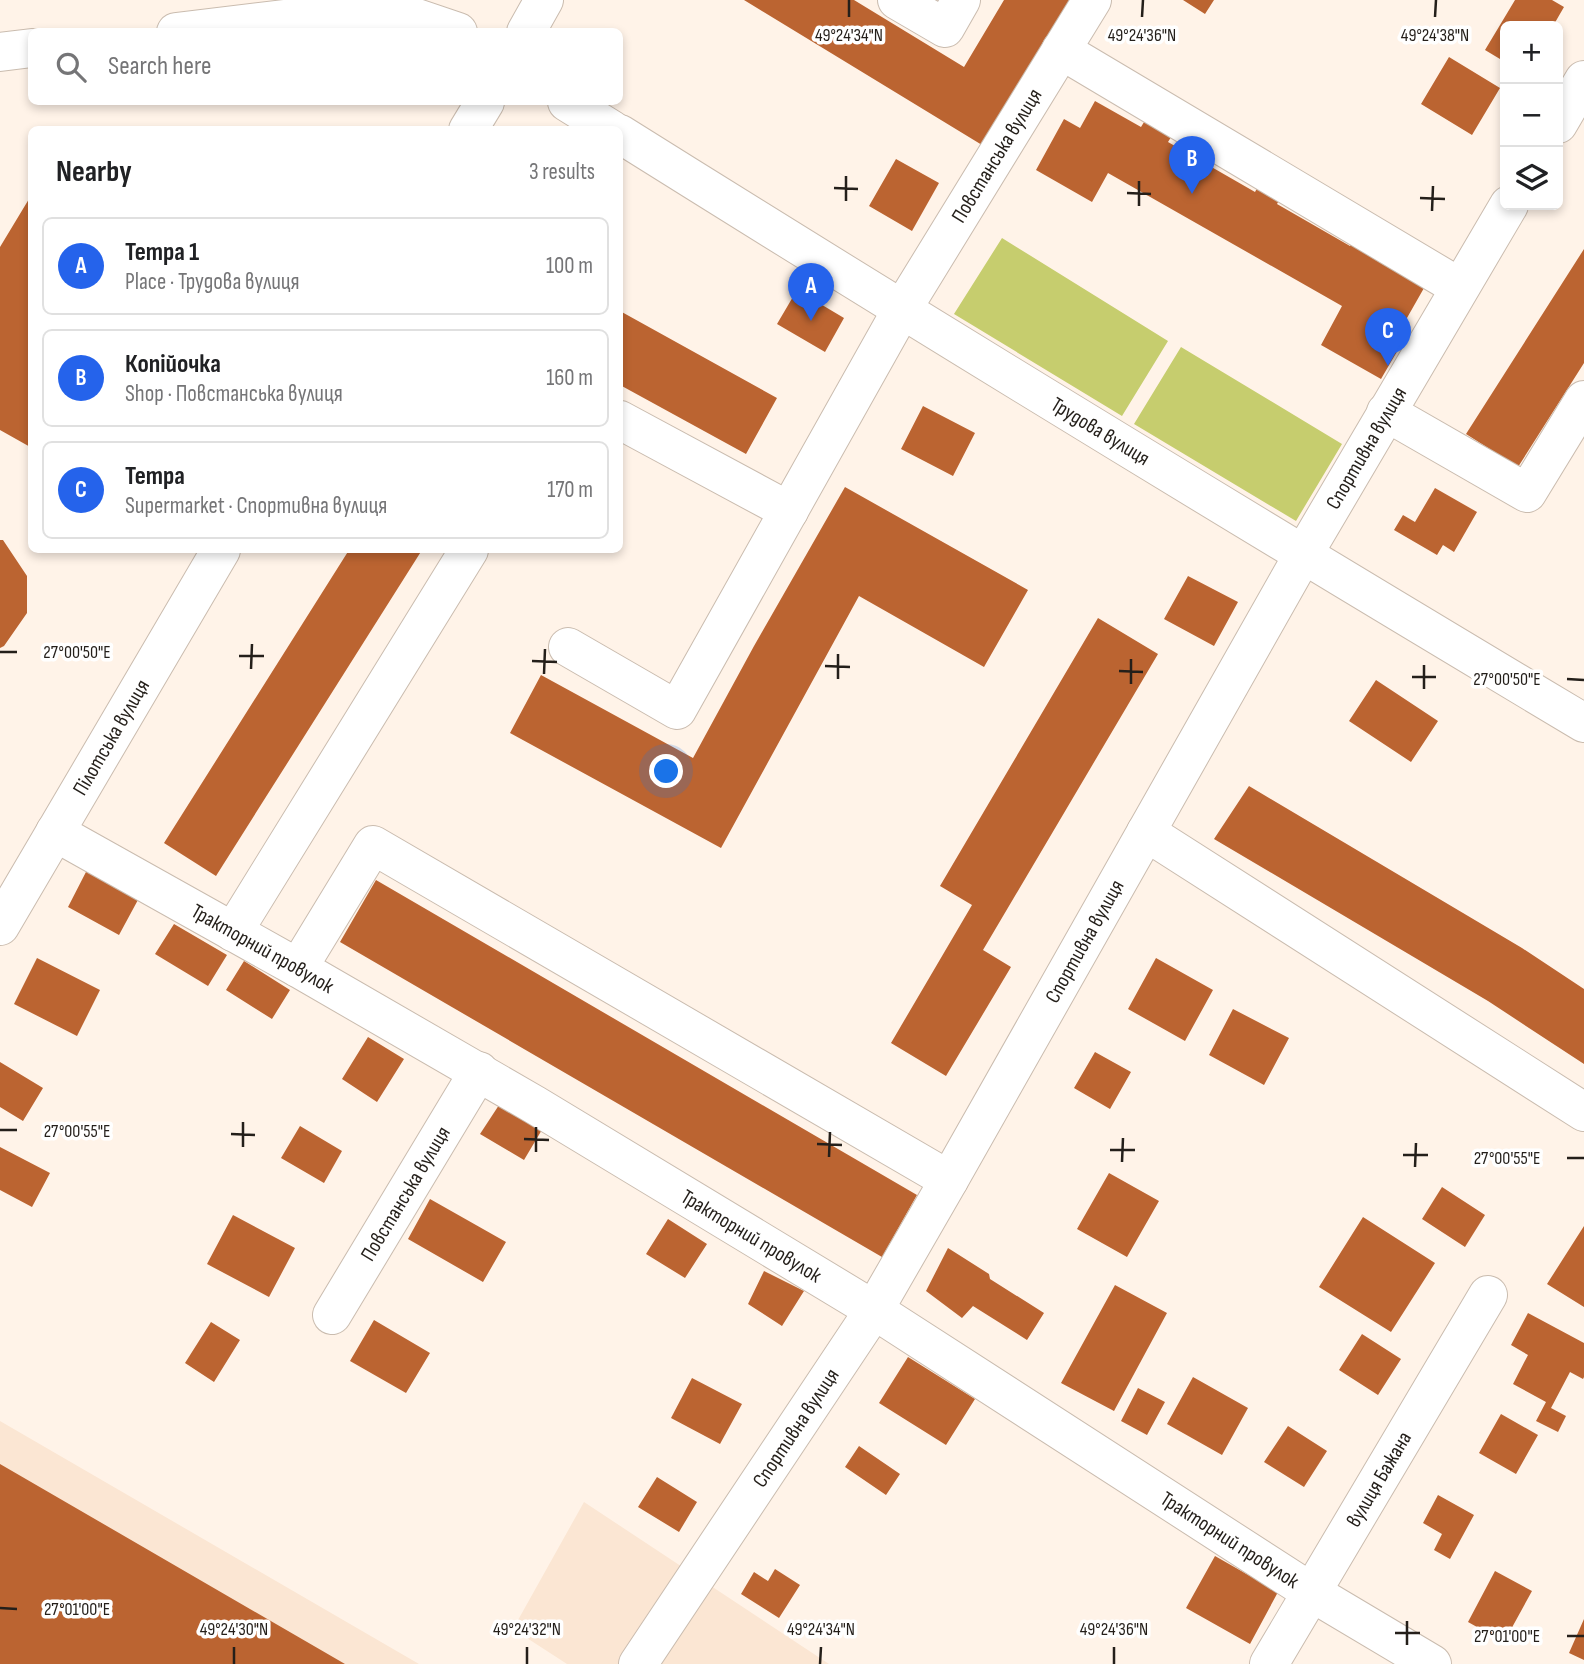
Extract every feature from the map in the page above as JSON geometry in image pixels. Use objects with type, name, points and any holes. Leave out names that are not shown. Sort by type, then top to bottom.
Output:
[{"type":"street","points":[[528,28],[544,0]]},
{"type":"street","points":[[897,0],[945,27],[961,0]]},
{"type":"street","name":"Повстанська вулиця","points":[[568,647],[677,710],[901,311],[1091,0]]},
{"type":"street","points":[[209,28],[318,15],[402,13],[451,28]]},
{"type":"street","points":[[0,52],[28,48]]},
{"type":"street","points":[[1061,50],[1459,287]]},
{"type":"street","points":[[1563,116],[1584,80]]},
{"type":"street","points":[[470,126],[483,105]]},
{"type":"street","points":[[572,105],[606,126]]},
{"type":"street","name":"Трудова вулиця","points":[[623,136],[901,311],[1584,723]]},
{"type":"street","name":"Спортивна вулиця","points":[[638,1664],[874,1310],[1303,555],[1506,210]]},
{"type":"street","points":[[1386,412],[1527,493],[1584,400]]},
{"type":"street","points":[[623,422],[789,511]]},
{"type":"street","name":"Пілотська вулиця","points":[[0,925],[219,553]]},
{"type":"street","points":[[233,932],[467,553]]},
{"type":"street","name":"Тракторний провулок","points":[[55,832],[479,1071],[874,1310],[1311,1592],[1432,1664]]},
{"type":"street","points":[[1146,832],[1584,1112]]},
{"type":"street","points":[[298,968],[373,845],[949,1180]]},
{"type":"street","name":"Повстанська вулиця","points":[[332,1315],[479,1071]]},
{"type":"street","name":"вулиця Бажана","points":[[1269,1664],[1488,1295]]},
{"type":"shaded area","points":[[0,1421],[419,1664],[0,1664]]},
{"type":"shaded area","points":[[584,1502],[829,1664],[567,1664],[513,1629]]},
{"type":"green space","points":[[1002,238],[1168,341],[1122,416],[954,314]]},
{"type":"green space","points":[[1181,347],[1342,444],[1296,521],[1134,424]]},
{"type":"building","points":[[744,0],[854,0],[964,67],[1004,0],[1070,0],[982,145]]},
{"type":"building","points":[[1183,0],[1214,0],[1205,14]]},
{"type":"building","points":[[1515,0],[1552,0],[1564,7],[1556,21],[1502,21]]},
{"type":"building","points":[[1500,25],[1500,59],[1485,50]]},
{"type":"building","points":[[1449,57],[1500,88],[1472,135],[1421,104]]},
{"type":"building","points":[[1095,101],[1141,127],[1149,114],[1176,129],[1168,142],[1255,192],[1264,176],[1285,189],[1277,204],[1350,246],[1359,232],[1387,248],[1379,262],[1424,288],[1399,332],[1406,336],[1381,379],[1321,345],[1342,306],[1108,173],[1092,202],[1036,170],[1064,119],[1080,128]]},
{"type":"building","points":[[896,159],[939,183],[912,231],[869,206]]},
{"type":"building","points":[[28,201],[28,446],[0,430],[0,247]]},
{"type":"building","points":[[1584,249],[1584,363],[1518,467],[1466,434]]},
{"type":"building","points":[[797,290],[844,318],[825,352],[777,324]]},
{"type":"building","points":[[623,313],[777,398],[746,454],[623,387]]},
{"type":"building","points":[[923,406],[975,433],[953,476],[901,449]]},
{"type":"building","points":[[845,487],[1028,590],[984,667],[859,596],[721,848],[510,733],[541,675],[693,758]]},
{"type":"building","points":[[1435,488],[1477,512],[1454,552],[1443,545],[1437,555],[1394,530],[1403,515],[1415,522]]},
{"type":"building","points":[[0,540],[3,540],[27,576],[27,613],[0,648]]},
{"type":"building","points":[[347,553],[420,553],[216,876],[164,843]]},
{"type":"building","points":[[1188,576],[1238,602],[1214,646],[1164,619]]},
{"type":"building","points":[[1098,618],[1158,654],[983,950],[1011,967],[946,1076],[891,1043],[972,905],[940,886]]},
{"type":"building","points":[[1376,680],[1438,721],[1411,762],[1349,721]]},
{"type":"building","points":[[1249,786],[1522,948],[1584,989],[1584,1064],[1488,1001],[1214,839]]},
{"type":"building","points":[[87,870],[139,898],[119,935],[68,907]]},
{"type":"building","points":[[376,880],[917,1195],[882,1257],[340,942]]},
{"type":"building","points":[[174,924],[227,955],[208,986],[155,954]]},
{"type":"building","points":[[37,958],[100,990],[77,1036],[14,1004]]},
{"type":"building","points":[[1156,958],[1213,990],[1185,1041],[1128,1009]]},
{"type":"building","points":[[244,961],[290,990],[272,1019],[226,990]]},
{"type":"building","points":[[1233,1009],[1289,1038],[1264,1085],[1209,1055]]},
{"type":"building","points":[[368,1037],[404,1059],[377,1102],[342,1079]]},
{"type":"building","points":[[1095,1052],[1131,1072],[1110,1109],[1074,1088]]},
{"type":"building","points":[[0,1062],[43,1088],[23,1121],[0,1107]]},
{"type":"building","points":[[501,1102],[543,1128],[524,1160],[480,1134]]},
{"type":"building","points":[[300,1126],[342,1151],[324,1183],[281,1158]]},
{"type":"building","points":[[0,1147],[50,1173],[32,1207],[0,1190]]},
{"type":"building","points":[[1109,1173],[1159,1201],[1127,1257],[1077,1229]]},
{"type":"building","points":[[1442,1187],[1485,1215],[1465,1247],[1422,1219]]},
{"type":"building","points":[[430,1199],[506,1242],[483,1282],[408,1239]]},
{"type":"building","points":[[233,1215],[295,1248],[269,1297],[207,1264]]},
{"type":"building","points":[[1363,1217],[1435,1263],[1391,1332],[1319,1287]]},
{"type":"building","points":[[668,1219],[707,1244],[685,1278],[646,1254]]},
{"type":"building","points":[[1584,1226],[1584,1307],[1547,1284]]},
{"type":"building","points":[[948,1248],[989,1274],[990,1279],[1044,1313],[1027,1340],[973,1306],[962,1318],[926,1291]]},
{"type":"building","points":[[764,1271],[804,1291],[782,1326],[748,1304]]},
{"type":"building","points":[[1115,1285],[1167,1313],[1114,1411],[1061,1383]]},
{"type":"building","points":[[1528,1313],[1584,1343],[1583,1379],[1570,1372],[1551,1408],[1566,1416],[1558,1432],[1536,1421],[1546,1402],[1513,1384],[1528,1355],[1511,1345]]},
{"type":"building","points":[[374,1320],[430,1353],[406,1393],[350,1361]]},
{"type":"building","points":[[211,1322],[240,1340],[214,1382],[185,1363]]},
{"type":"building","points":[[1362,1334],[1401,1359],[1378,1395],[1339,1370]]},
{"type":"building","points":[[908,1357],[975,1399],[946,1445],[879,1403]]},
{"type":"building","points":[[1193,1377],[1248,1408],[1222,1455],[1167,1424]]},
{"type":"building","points":[[692,1378],[742,1404],[720,1444],[671,1418]]},
{"type":"building","points":[[1138,1388],[1165,1402],[1147,1435],[1121,1421]]},
{"type":"building","points":[[1501,1414],[1538,1435],[1516,1474],[1479,1453]]},
{"type":"building","points":[[1288,1426],[1327,1451],[1304,1487],[1264,1462]]},
{"type":"building","points":[[859,1446],[900,1474],[886,1495],[845,1467]]},
{"type":"building","points":[[0,1464],[345,1664],[0,1664]]},
{"type":"building","points":[[657,1477],[697,1502],[679,1532],[638,1507]]},
{"type":"building","points":[[1438,1495],[1474,1515],[1450,1559],[1434,1550],[1442,1534],[1423,1523]]},
{"type":"building","points":[[1215,1556],[1278,1592],[1250,1644],[1186,1608]]},
{"type":"building","points":[[775,1569],[800,1585],[779,1618],[741,1594],[754,1572],[768,1581]]},
{"type":"building","points":[[1495,1571],[1532,1591],[1504,1642],[1468,1622]]},
{"type":"building","points":[[1584,1619],[1584,1660],[1569,1653]]},
{"type":"place","name":"Копійочка","points":[[1192,194]]},
{"type":"place","name":"Тетра 1","points":[[811,321]]},
{"type":"place","name":"Тетра","points":[[1388,366]]}]
